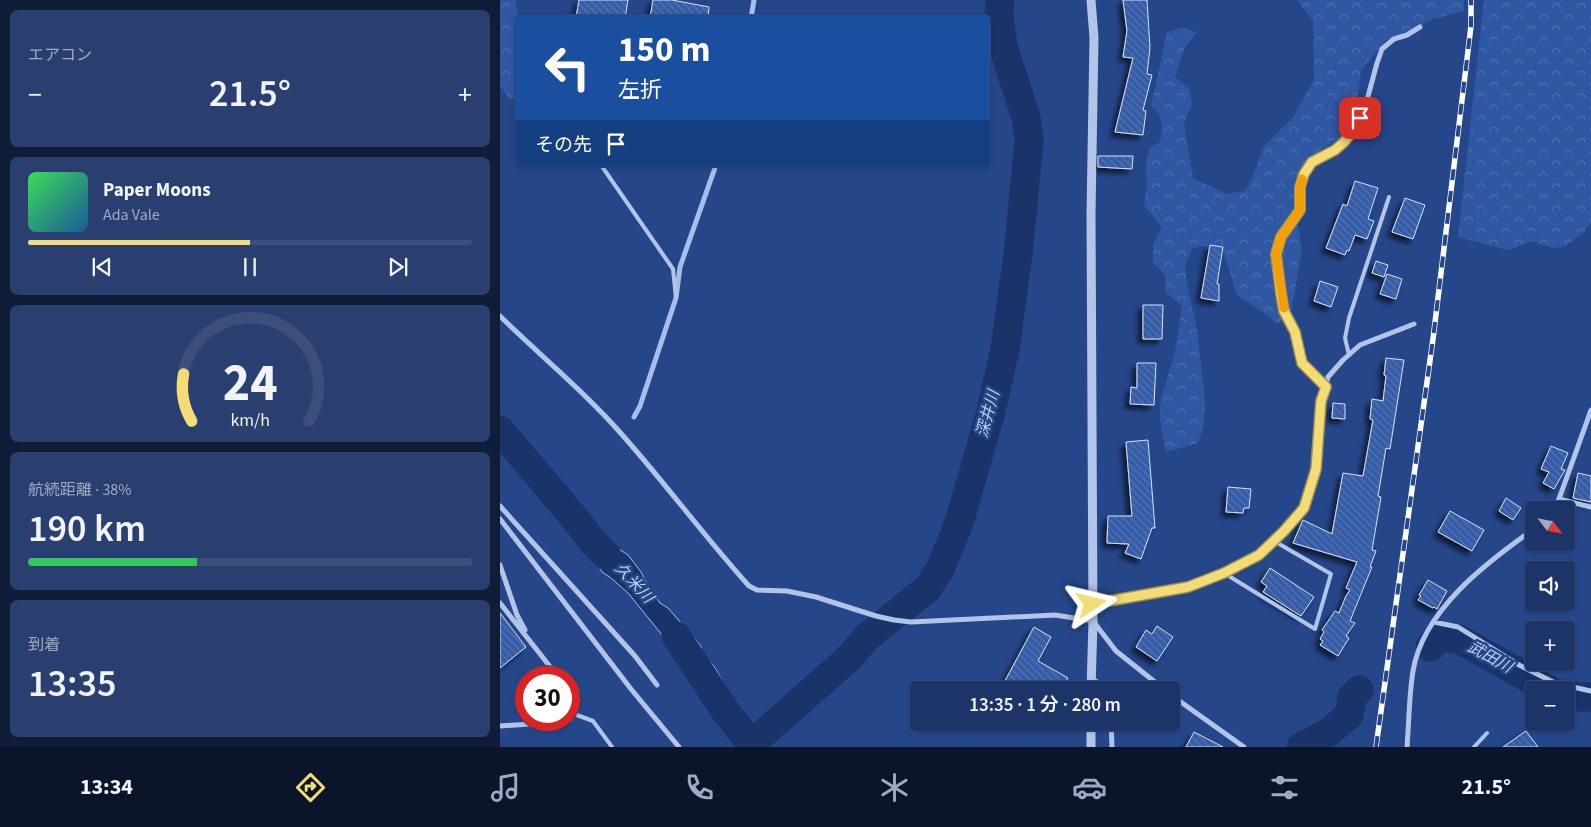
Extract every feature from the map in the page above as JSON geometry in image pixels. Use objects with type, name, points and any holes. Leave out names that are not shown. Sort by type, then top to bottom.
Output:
[{"type":"street","points":[[1091,0],[1094,38],[1091,678],[1097,681]]},
{"type":"street","points":[[1326,387],[1302,363],[1295,332],[1284,311],[1276,254],[1281,237],[1300,210],[1300,187],[1304,174],[1312,162],[1335,150],[1354,130],[1368,100],[1382,49],[1394,39],[1407,35],[1420,27]]},
{"type":"street","points":[[500,316],[578,388],[616,428],[748,586],[757,590],[787,591],[816,597],[894,620],[911,622],[1055,615],[1092,621],[1116,651],[1154,681]]},
{"type":"street","points":[[1092,604],[1188,587],[1224,573],[1259,555],[1304,508],[1316,469],[1320,410],[1328,377],[1360,345],[1414,324]]},
{"type":"street","points":[[1591,410],[1559,499],[1591,507]]},
{"type":"street","points":[[500,506],[635,656],[657,685]]},
{"type":"street","points":[[500,519],[631,689],[680,747]]},
{"type":"street","points":[[1407,747],[1413,670],[1420,645],[1434,622],[1458,590],[1495,556],[1525,534]]},
{"type":"street","points":[[500,565],[517,615],[529,640]]},
{"type":"street","points":[[500,603],[550,666]]},
{"type":"street","points":[[1434,622],[1458,627],[1555,683],[1591,691]]},
{"type":"street","points":[[1180,701],[1244,747]]},
{"type":"street","points":[[500,726],[515,725]]},
{"type":"street","points":[[1091,731],[1091,747]]},
{"type":"street","points":[[1111,731],[1112,747]]},
{"type":"lane","points":[[601,167],[673,268],[676,298]]},
{"type":"lane","points":[[1349,355],[1345,338],[1349,318],[1389,197]]},
{"type":"lane","points":[[1224,573],[1315,629],[1331,574],[1274,541]]},
{"type":"lane","points":[[580,717],[593,722],[612,747]]},
{"type":"lane","points":[[1474,747],[1488,733]]},
{"type":"green space","points":[[500,0],[515,0],[519,15],[515,15],[515,98],[511,100],[500,86]]},
{"type":"green space","points":[[1297,0],[1464,0],[1464,11],[1433,19],[1386,41],[1361,70],[1356,113],[1345,134],[1310,157],[1295,181],[1296,214],[1302,250],[1291,320],[1276,323],[1237,295],[1223,250],[1201,246],[1192,249],[1185,266],[1197,330],[1205,401],[1204,425],[1198,443],[1166,452],[1160,420],[1160,403],[1175,351],[1182,306],[1166,293],[1165,275],[1153,263],[1153,244],[1162,228],[1144,205],[1147,184],[1146,161],[1150,148],[1160,142],[1162,131],[1161,118],[1151,106],[1167,32],[1182,28],[1197,32],[1185,47],[1175,77],[1189,88],[1192,103],[1184,123],[1193,178],[1227,194],[1245,191],[1252,179],[1264,146],[1293,117],[1314,79],[1313,21]]},
{"type":"green space","points":[[1484,0],[1591,0],[1591,223],[1585,231],[1566,246],[1552,248],[1532,241],[1508,250],[1458,237]]},
{"type":"water","points":[[576,525],[591,528],[603,539],[628,555],[660,603],[668,608],[701,646],[702,653],[715,668],[747,727],[780,709],[789,721],[766,747],[747,747],[721,698],[714,677],[706,672],[680,665],[674,657],[676,652],[628,593],[602,572],[573,527]]},
{"type":"building","points":[[579,0],[628,0],[626,15],[576,15]]},
{"type":"building","points":[[653,0],[672,0],[709,7],[708,15],[650,15]]},
{"type":"building","points":[[1123,0],[1147,0],[1150,48],[1147,74],[1152,75],[1143,110],[1146,111],[1143,135],[1115,132],[1133,58],[1123,57],[1127,31]]},
{"type":"building","points":[[1098,156],[1133,156],[1132,169],[1098,167]]},
{"type":"building","points":[[1355,181],[1378,188],[1368,219],[1374,221],[1367,239],[1355,235],[1349,251],[1347,250],[1345,255],[1326,248],[1343,204],[1347,206]]},
{"type":"building","points":[[1405,198],[1425,205],[1413,239],[1392,232]]},
{"type":"building","points":[[1210,245],[1223,247],[1217,284],[1219,284],[1219,301],[1201,298]]},
{"type":"building","points":[[1376,261],[1388,265],[1384,277],[1372,273]]},
{"type":"building","points":[[1387,274],[1402,279],[1396,299],[1380,294]]},
{"type":"building","points":[[1320,281],[1338,287],[1331,307],[1314,301]]},
{"type":"building","points":[[1143,305],[1163,305],[1162,339],[1143,339]]},
{"type":"building","points":[[1386,358],[1404,360],[1390,449],[1386,448],[1378,496],[1381,497],[1372,550],[1376,551],[1370,567],[1372,567],[1350,621],[1355,623],[1346,636],[1349,638],[1338,656],[1320,645],[1323,641],[1320,639],[1324,632],[1322,630],[1335,611],[1339,613],[1350,590],[1346,588],[1357,562],[1293,543],[1303,520],[1332,534],[1343,473],[1363,476],[1373,420],[1370,419],[1372,399],[1383,401]]},
{"type":"building","points":[[1137,363],[1156,363],[1154,405],[1130,404],[1131,387],[1137,388]]},
{"type":"building","points":[[1333,403],[1345,404],[1345,419],[1332,418]]},
{"type":"building","points":[[1148,440],[1155,528],[1152,528],[1141,559],[1125,553],[1129,544],[1107,543],[1108,516],[1132,516],[1126,442]]},
{"type":"building","points":[[1551,446],[1568,453],[1561,469],[1565,470],[1554,489],[1543,483],[1549,472],[1541,469]]},
{"type":"building","points":[[1578,473],[1591,476],[1591,502],[1573,498]]},
{"type":"building","points":[[1228,487],[1251,489],[1249,508],[1244,508],[1243,513],[1226,512]]},
{"type":"building","points":[[1506,498],[1521,508],[1513,520],[1499,511]]},
{"type":"building","points":[[1450,511],[1484,530],[1472,551],[1438,532]]},
{"type":"building","points":[[1270,568],[1314,597],[1301,616],[1263,592],[1267,586],[1261,582]]},
{"type":"building","points":[[1428,580],[1447,591],[1437,609],[1418,600]]},
{"type":"building","points":[[500,613],[526,647],[500,668]]},
{"type":"building","points":[[1157,626],[1173,637],[1157,661],[1136,647],[1146,630],[1152,634]]},
{"type":"building","points":[[1034,627],[1051,637],[1038,661],[1068,678],[1066,681],[1005,681]]},
{"type":"building","points":[[1526,731],[1538,747],[1503,747]]},
{"type":"building","points":[[1194,732],[1223,747],[1186,747]]},
{"type":"waterway","points":[[752,15],[754,0]]},
{"type":"waterway","name":"深井川","points":[[755,741],[850,657],[866,638],[928,588],[941,567],[959,523],[990,415],[1005,349],[1018,254],[1029,142],[1027,121],[1003,46],[999,15],[1000,0]]},
{"type":"waterway","points":[[634,417],[640,406],[676,298],[680,267],[715,167]]},
{"type":"waterway","name":"久米川","points":[[500,430],[593,542],[607,556]]},
{"type":"waterway","name":"久米川","points":[[676,636],[726,712],[754,747]]},
{"type":"waterway","name":"武田川","points":[[1430,647],[1438,638],[1457,638],[1534,681]]},
{"type":"waterway","name":"武田川","points":[[1301,747],[1329,732],[1349,715],[1352,697],[1359,690]]},
{"type":"waterway","name":"武田川","points":[[1575,696],[1591,697]]},
{"type":"railway","points":[[1376,747],[1433,339],[1471,26],[1471,0]]},
{"type":"slow traffic","points":[[1284,308],[1276,254],[1281,237],[1300,210],[1302,179]]},
{"type":"route","points":[[1092,604],[1146,596],[1188,587],[1224,573],[1259,555],[1304,508],[1316,469],[1321,401],[1326,387],[1302,363],[1295,332],[1284,311],[1276,254],[1281,237],[1300,210],[1300,187],[1304,174],[1312,162],[1335,150],[1344,142],[1354,130],[1360,118]]}]
